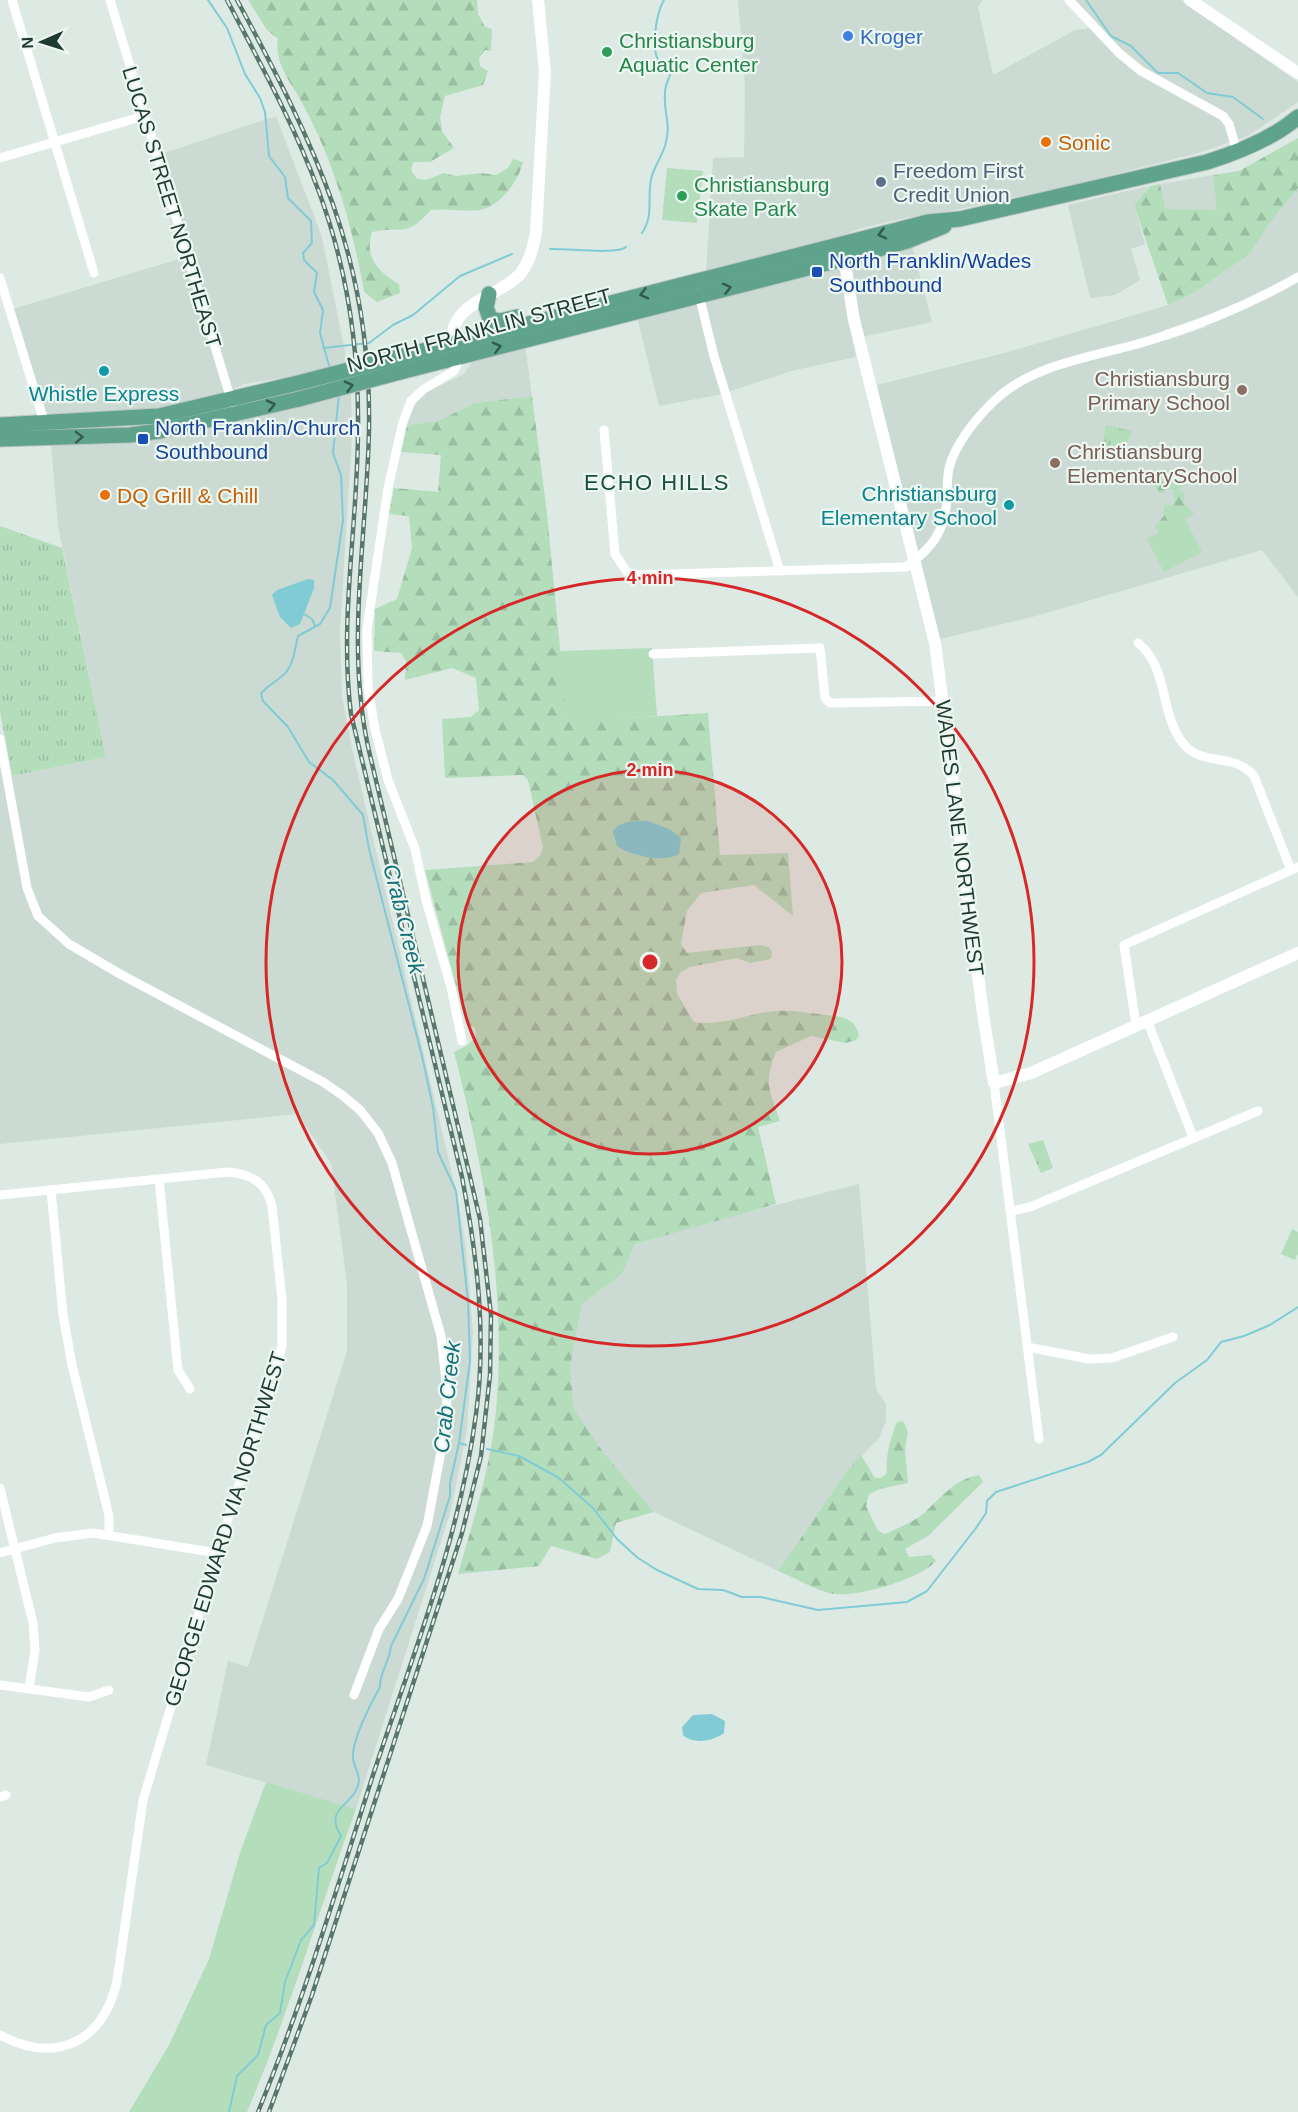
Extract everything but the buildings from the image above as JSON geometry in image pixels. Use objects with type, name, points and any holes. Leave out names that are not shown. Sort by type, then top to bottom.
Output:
[{"type":"main road","name":"NORTH FRANKLIN STREET","points":[[0,439],[45,431],[233,407],[843,251],[907,241],[960,219],[1176,170],[1237,152],[1271,135],[1298,117]]},
{"type":"main road","name":"NORTH FRANKLIN STREET","points":[[455,350],[583,310],[698,288]]},
{"type":"main road","points":[[489,294],[487,314],[490,319],[496,321],[547,310],[583,310]]},
{"type":"main road","name":"NORTH FRANKLIN STREET","points":[[0,425],[45,431]]},
{"type":"street","points":[[12,0],[94,273]]},
{"type":"street","name":"LUCAS STREET NORTHEAST","points":[[110,0],[233,407]]},
{"type":"street","points":[[462,1041],[451,987],[426,900],[415,849],[388,780],[375,729],[368,688],[367,641],[371,590],[403,422],[411,401],[424,389],[454,371],[455,350],[451,335],[463,311],[522,272],[532,252],[536,233],[545,72],[543,28],[537,0]]},
{"type":"street","points":[[1069,0],[1119,53],[1141,71],[1164,86],[1223,116],[1229,124],[1237,152]]},
{"type":"street","points":[[1190,0],[1298,73]]},
{"type":"street","points":[[0,158],[144,116]]},
{"type":"street","name":"WADES LANE NORTHWEST","points":[[843,251],[854,320],[935,643],[983,1014],[1012,1211],[1039,1439]]},
{"type":"street","points":[[604,430],[615,554],[627,572],[638,575],[906,567],[925,553],[939,533],[946,504],[949,468],[954,455],[982,415],[1011,388],[1051,369],[1197,325],[1298,277]]},
{"type":"street","points":[[0,278],[45,431]]},
{"type":"street","points":[[698,288],[732,419],[780,571]]},
{"type":"street","points":[[1138,643],[1147,650],[1152,659],[1176,731],[1183,744],[1193,753],[1207,758],[1235,761],[1245,766],[1254,776],[1295,869],[1124,945],[1142,1022],[1193,1137]]},
{"type":"street","points":[[653,654],[820,648],[825,698],[830,703],[943,701]]},
{"type":"street","points":[[0,740],[27,888],[35,909],[47,926],[69,944],[120,974],[323,1082],[360,1110],[378,1133],[392,1163],[441,1336],[447,1390],[446,1425],[427,1526],[398,1599],[379,1629],[354,1695]]},
{"type":"street","points":[[994,1083],[1031,1073],[1298,953]]},
{"type":"street","points":[[1012,1211],[1030,1207],[1258,1111]]},
{"type":"street","name":"GEORGE EDWARD VIA NORTHWEST","points":[[0,1195],[242,1173],[262,1184],[269,1193],[282,1300],[282,1346],[275,1373],[217,1553],[143,1800],[117,1981],[108,2009],[93,2030],[72,2044],[58,2048],[28,2047],[0,2035]]},
{"type":"street","points":[[159,1179],[178,1370],[190,1389]]},
{"type":"street","points":[[51,1190],[63,1315],[72,1365],[109,1516],[109,1535]]},
{"type":"street","points":[[1027,1347],[1089,1359],[1112,1358],[1173,1336]]},
{"type":"street","points":[[0,1488],[35,1636],[29,1689]]},
{"type":"street","points":[[0,1552],[78,1534],[109,1535],[217,1553]]},
{"type":"street","points":[[0,1685],[88,1697],[109,1690]]},
{"type":"shaded area","points":[[738,0],[983,0],[978,7],[993,75],[1075,30],[1091,28],[1064,0],[1181,0],[1298,82],[1298,102],[1248,136],[1198,153],[1079,183],[862,228],[825,242],[706,273],[713,158],[744,157],[745,86]]},
{"type":"shaded area","points":[[276,116],[322,237],[347,362],[288,377],[244,384],[215,398],[158,411],[50,414],[46,411],[13,309],[182,258],[152,157]]},
{"type":"shaded area","points":[[1213,175],[1218,211],[1166,209],[1160,184]]},
{"type":"shaded area","points":[[1149,186],[1134,205],[1145,244],[1131,249],[1140,280],[1115,295],[1090,298],[1068,205]]},
{"type":"shaded area","name":"Christiansburg ElementarySchool","points":[[1298,188],[1298,597],[1262,550],[1036,616],[940,639],[877,385],[1008,352],[1168,305],[1192,294],[1250,254],[1271,221]],"holes":[[[1202,317],[1206,327],[1167,340],[1164,330]]]},
{"type":"shaded area","points":[[912,245],[932,322],[853,339],[856,357],[795,370],[718,395],[659,406],[637,317]]},
{"type":"shaded area","points":[[525,345],[532,396],[475,403],[438,421],[406,425],[411,410],[423,394],[464,374],[474,359]]},
{"type":"shaded area","points":[[351,393],[352,436],[340,631],[342,696],[352,749],[458,1199],[466,1249],[473,1332],[467,1430],[451,1510],[356,1809],[206,1765],[228,1661],[248,1667],[347,1351],[347,1284],[331,1163],[297,1114],[0,1144],[0,767],[3,778],[106,757],[58,526],[51,444],[299,406]]},
{"type":"shaded area","points":[[859,1184],[876,1389],[886,1404],[886,1421],[879,1438],[845,1474],[778,1571],[654,1512],[603,1452],[574,1409],[570,1367],[582,1304],[622,1274],[635,1244],[708,1222]]},
{"type":"green space","points":[[248,0],[477,0],[478,14],[485,27],[492,29],[491,51],[485,50],[479,58],[480,66],[488,71],[483,85],[445,96],[440,117],[442,131],[454,148],[430,162],[413,162],[411,170],[417,179],[426,180],[444,173],[456,176],[481,173],[496,175],[508,168],[513,159],[523,162],[518,177],[508,191],[488,208],[431,210],[409,228],[372,232],[371,256],[379,269],[399,284],[400,293],[377,302],[364,292],[348,218],[323,146],[281,64],[277,48],[278,39],[267,30]]},
{"type":"green space","points":[[1298,138],[1298,188],[1271,221],[1250,254],[1192,294],[1168,305],[1134,205],[1150,186],[1160,184],[1166,209],[1217,210],[1213,175],[1239,171]]},
{"type":"green space","name":"Christiansburg Skate Park","points":[[667,168],[703,171],[697,223],[662,220]]},
{"type":"green space","points":[[532,396],[547,513],[567,722],[708,713],[720,855],[788,853],[793,916],[754,885],[701,893],[687,911],[681,944],[687,953],[760,945],[769,947],[772,952],[771,959],[750,963],[737,958],[690,967],[681,972],[676,980],[677,994],[694,1022],[713,1023],[767,1012],[793,1011],[844,1018],[853,1024],[859,1036],[856,1040],[846,1043],[811,1036],[776,1052],[770,1072],[769,1087],[780,1121],[758,1127],[776,1204],[635,1244],[622,1274],[582,1304],[570,1367],[574,1409],[603,1452],[654,1512],[616,1523],[610,1552],[597,1559],[551,1546],[539,1566],[458,1574],[481,1493],[494,1432],[499,1365],[498,1320],[490,1230],[483,1185],[454,1052],[468,1045],[476,1037],[475,1028],[466,1023],[425,870],[533,862],[540,856],[543,848],[528,780],[523,775],[445,778],[442,719],[471,717],[479,710],[476,678],[452,668],[405,680],[406,661],[401,653],[374,651],[375,609],[397,599],[412,548],[409,516],[389,514],[394,488],[438,492],[441,455],[401,452],[406,425],[438,421],[475,403]]},
{"type":"green space","points":[[1106,425],[1132,431],[1123,453],[1102,447]]},
{"type":"green space","points":[[1169,469],[1175,479],[1182,481],[1183,485],[1178,489],[1184,493],[1184,503],[1194,514],[1159,533],[1155,526],[1164,516],[1164,505],[1174,505],[1174,490],[1165,489],[1164,493],[1159,493],[1151,480],[1156,475],[1154,470]]},
{"type":"green space","points":[[1185,519],[1202,552],[1164,572],[1147,539]]},
{"type":"green space","points":[[0,526],[62,548],[106,757],[12,776],[0,711]]},
{"type":"green space","points":[[652,648],[657,716],[567,723],[559,651]]},
{"type":"green space","points":[[1043,1140],[1053,1168],[1041,1173],[1028,1144]]},
{"type":"green space","points":[[1292,1229],[1298,1232],[1298,1254],[1295,1260],[1281,1254]]},
{"type":"green space","points":[[903,1421],[908,1432],[905,1449],[908,1483],[880,1489],[869,1494],[866,1506],[878,1531],[885,1534],[922,1515],[963,1480],[979,1475],[983,1482],[928,1536],[905,1549],[909,1557],[931,1555],[936,1561],[928,1568],[904,1580],[873,1590],[845,1594],[822,1591],[778,1571],[845,1474],[861,1455],[875,1478],[881,1478],[887,1473],[888,1454],[893,1434],[897,1422]]},
{"type":"green space","points":[[266,1782],[356,1809],[290,1999],[247,2112],[129,2112],[169,2045],[209,1959],[240,1853]]},
{"type":"water","points":[[308,579],[314,580],[314,588],[300,624],[291,628],[280,617],[272,595],[277,590]]},
{"type":"water","points":[[648,821],[671,830],[681,838],[679,854],[665,858],[647,857],[630,853],[617,846],[613,831],[616,827],[629,822]]},
{"type":"water","points":[[712,1714],[725,1721],[724,1733],[704,1741],[692,1740],[683,1735],[682,1727],[693,1715]]},
{"type":"waterway","name":"Crab Creek","points":[[208,0],[227,28],[245,74],[260,98],[265,112],[269,156],[285,177],[288,198],[311,221],[312,243],[303,253],[304,260],[317,273],[314,292],[323,310],[320,333],[330,369]]},
{"type":"waterway","points":[[642,233],[648,220],[652,176],[665,146],[668,131],[665,92],[672,66],[660,63],[655,50],[657,22],[664,0]]},
{"type":"waterway","points":[[1086,0],[1111,36],[1131,46],[1158,73],[1178,73],[1207,93],[1233,97],[1263,119]]},
{"type":"waterway","points":[[550,249],[613,251],[626,247]]},
{"type":"waterway","points":[[323,348],[369,343],[393,325],[413,315],[460,276],[512,254]]},
{"type":"waterway","name":"Crab Creek","points":[[229,2112],[237,2076],[258,2055],[266,2025],[280,2013],[285,1982],[301,1940],[314,1925],[319,1868],[327,1863],[341,1836],[336,1826],[338,1812],[357,1789],[359,1780],[353,1760],[356,1741],[380,1687],[391,1646],[424,1579],[450,1496],[450,1483],[459,1443],[470,1361],[468,1301],[456,1191],[438,1152],[433,1107],[422,1056],[369,849],[363,815],[333,780],[309,762],[288,727],[263,701],[261,694],[289,668],[298,636],[320,624],[330,608],[343,520],[341,475],[333,453],[339,394]]},
{"type":"waterway","name":"Crab Creek","points":[[304,614],[312,619],[315,626]]},
{"type":"waterway","points":[[487,1449],[519,1456],[559,1478],[593,1508],[617,1539],[638,1558],[657,1570],[698,1589],[723,1590],[742,1597],[761,1597],[818,1610],[907,1602],[927,1591],[976,1528],[986,1513],[987,1501],[996,1492],[1088,1462],[1101,1455],[1175,1383],[1207,1360],[1221,1342],[1244,1336],[1270,1325],[1298,1307]]},
{"type":"waterway","name":"Crab Creek","points":[[459,1443],[466,1445]]},
{"type":"railway","points":[[227,0],[310,167],[329,221],[344,279],[353,338],[358,399],[357,465],[347,643],[351,714],[462,1177],[476,1265],[481,1355],[469,1460],[447,1552],[305,1987],[258,2112]]},
{"type":"railway","points":[[237,0],[291,104],[314,155],[349,257],[361,311],[367,368],[369,429],[359,590],[358,631],[362,711],[369,751],[480,1219],[491,1315],[490,1375],[481,1456],[462,1533],[312,1995],[269,2112]]},
{"type":"place","name":"Kroger","points":[[848,36]]},
{"type":"place","name":"Christiansburg Aquatic Center","points":[[607,52]]},
{"type":"place","name":"Sonic","points":[[1046,142]]},
{"type":"place","name":"Freedom First Credit Union","points":[[881,182]]},
{"type":"place","name":"Christiansburg Skate Park","points":[[682,196]]},
{"type":"place","name":"North Franklin/Wades Southbound","points":[[817,272]]},
{"type":"place","name":"Whistle Express","points":[[104,371]]},
{"type":"place","name":"Christiansburg Primary School","points":[[1242,390]]},
{"type":"place","name":"North Franklin/Church Southbound","points":[[143,439]]},
{"type":"place","name":"Christiansburg ElementarySchool","points":[[1055,463]]},
{"type":"place","name":"DQ Grill & Chill","points":[[105,495]]},
{"type":"place","name":"Christiansburg Elementary School","points":[[1009,505]]},
{"type":"district","name":"ECHO HILLS","points":[[657,482]]}]
